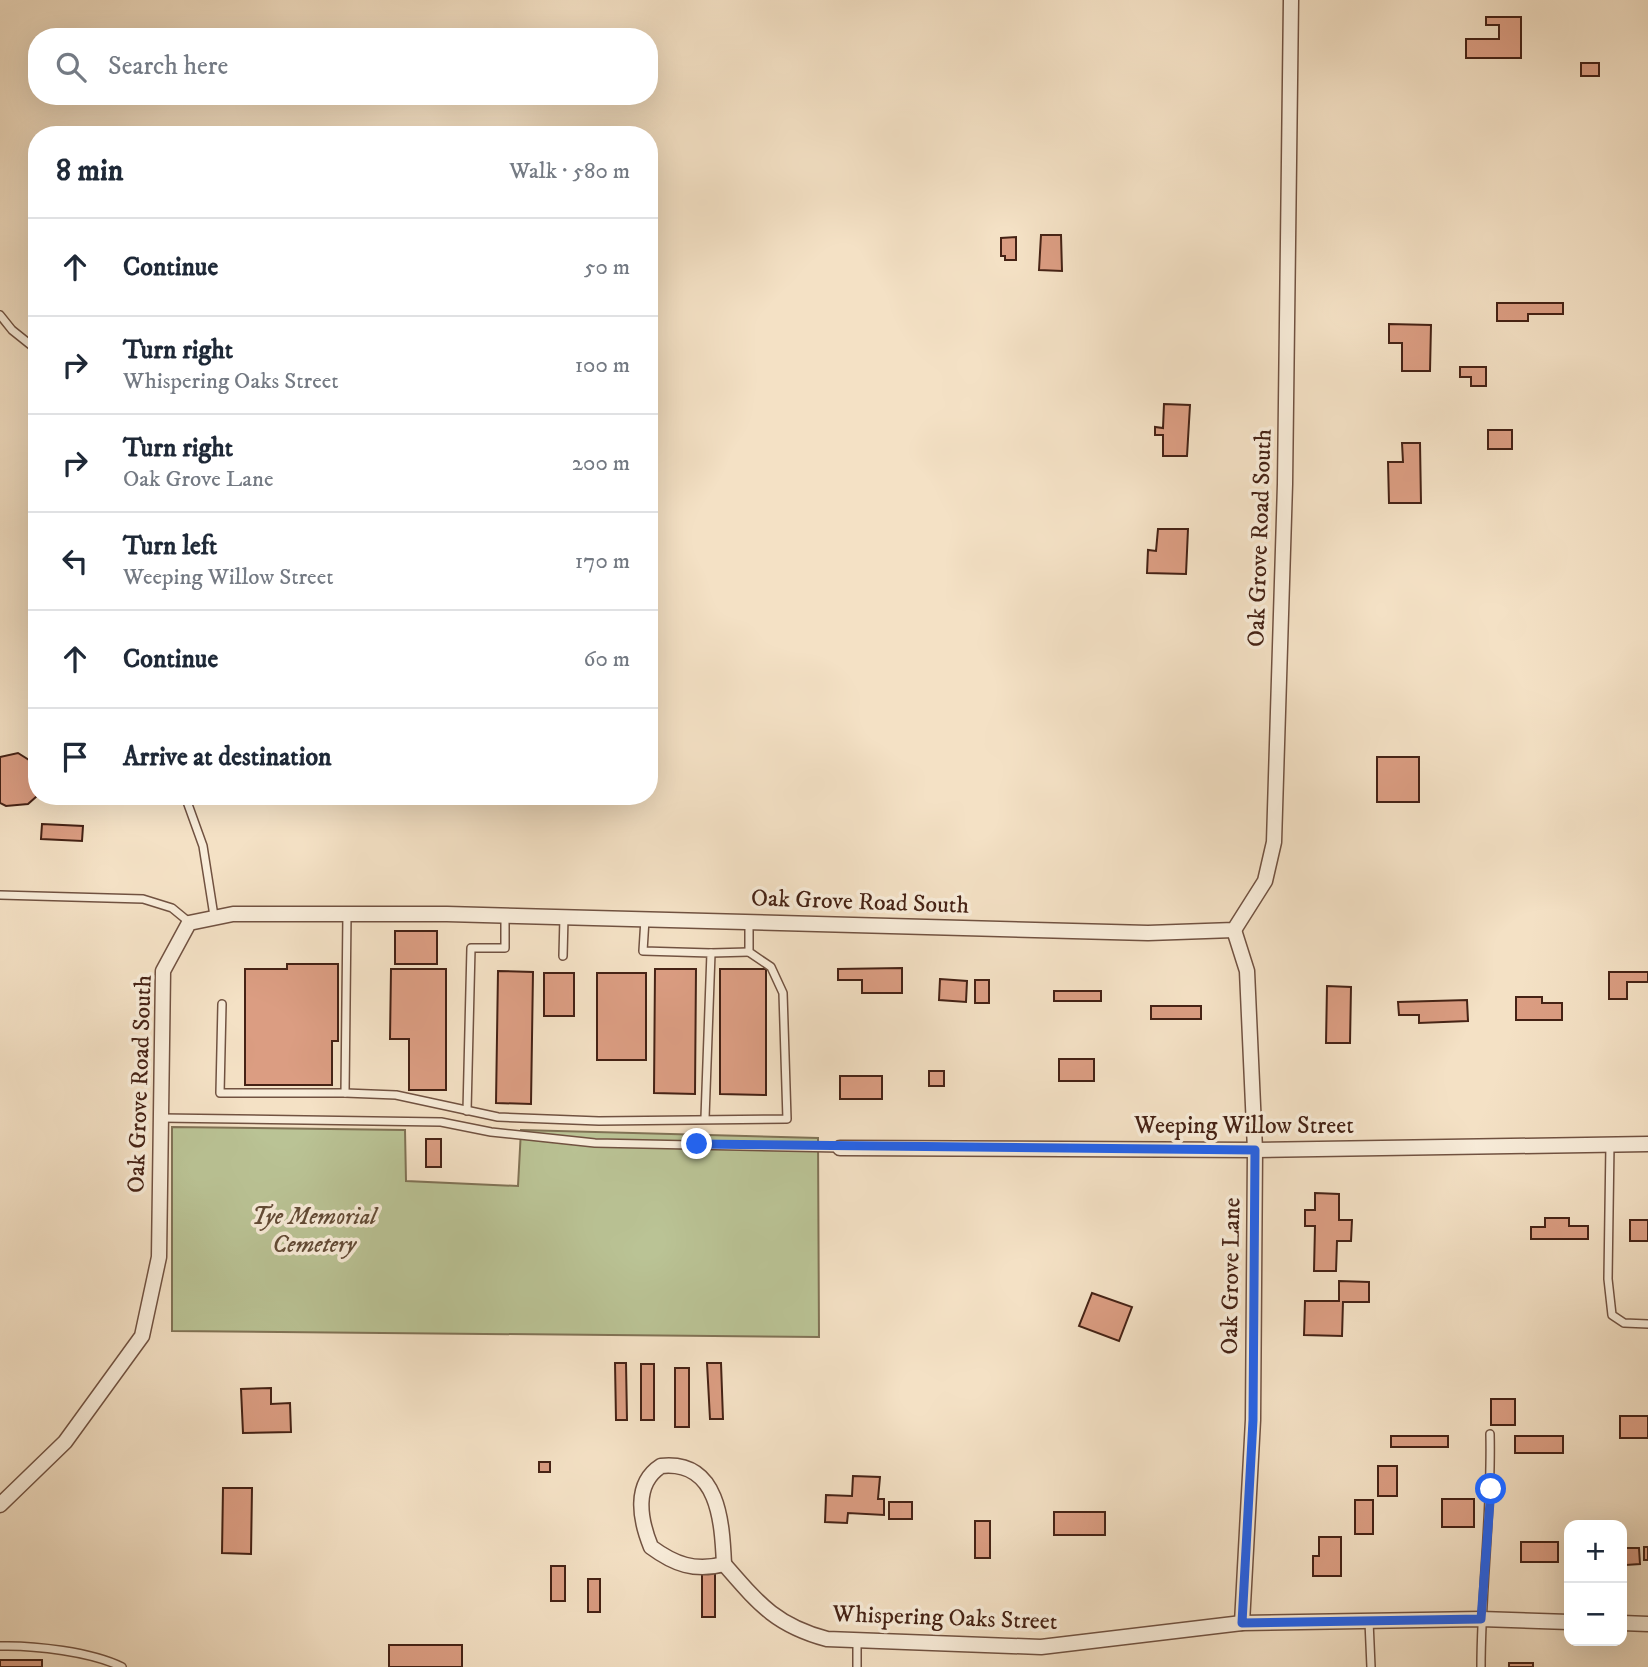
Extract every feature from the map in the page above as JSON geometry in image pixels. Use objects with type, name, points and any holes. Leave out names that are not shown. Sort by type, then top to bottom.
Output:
[{"type":"street","name":"Oak Grove Road South","points":[[0,1505],[65,1442],[142,1336],[159,1257],[163,971],[190,923],[214,916],[347,914],[564,917],[1148,933],[1234,930],[1265,881],[1274,842],[1285,484],[1292,0]]},
{"type":"street","name":"Oak Grove Lane","points":[[1234,930],[1247,971],[1255,1150],[1253,1420],[1242,1623]]},
{"type":"street","name":"Weeping Willow Street","points":[[840,1148],[1255,1150],[1648,1144]]},
{"type":"street","points":[[680,1465],[703,1478],[717,1504],[723,1528],[724,1564],[710,1568],[687,1567],[651,1547],[642,1519],[641,1501],[644,1483],[651,1472],[661,1466],[680,1465]]},
{"type":"street","name":"Whispering Oaks Street","points":[[724,1564],[774,1616],[796,1630],[827,1639],[1041,1647],[1242,1623],[1481,1619],[1564,1622]]},
{"type":"street","points":[[1627,1623],[1648,1624]]},
{"type":"lane","points":[[0,315],[12,330],[28,343]]},
{"type":"lane","points":[[188,805],[203,846],[214,916]]},
{"type":"lane","points":[[0,895],[144,899],[172,908],[190,923]]},
{"type":"lane","points":[[345,1093],[347,914]]},
{"type":"lane","points":[[467,1111],[471,948],[505,948],[505,916]]},
{"type":"lane","points":[[564,917],[564,956]]},
{"type":"lane","points":[[222,1004],[220,1093],[345,1093],[396,1096],[498,1118],[599,1121],[786,1119],[783,993],[771,967],[749,952],[643,951],[645,919]]},
{"type":"lane","points":[[749,922],[749,952]]},
{"type":"lane","points":[[705,1118],[711,953]]},
{"type":"lane","points":[[160,1118],[441,1122],[491,1132],[595,1143],[840,1148]]},
{"type":"lane","points":[[1610,1143],[1608,1279],[1612,1315],[1624,1323],[1648,1324]]},
{"type":"lane","points":[[1481,1667],[1481,1619],[1491,1501],[1490,1434]]},
{"type":"lane","points":[[1369,1620],[1371,1667]]},
{"type":"lane","points":[[857,1640],[857,1667]]},
{"type":"lane","points":[[0,1646],[18,1646],[108,1660],[122,1667]]},
{"type":"green space","name":"Tye Memorial Cemetery","points":[[172,1127],[405,1130],[406,1181],[518,1186],[521,1130],[818,1138],[819,1337],[172,1331]]},
{"type":"building","points":[[1486,17],[1521,17],[1521,58],[1466,58],[1466,39],[1499,39],[1499,25],[1486,25]]},
{"type":"building","points":[[1581,63],[1599,63],[1599,76],[1581,76]]},
{"type":"building","points":[[1041,235],[1061,235],[1062,271],[1039,270]]},
{"type":"building","points":[[1016,237],[1016,260],[1005,260],[1005,256],[1001,256],[1001,238]]},
{"type":"building","points":[[1497,303],[1563,303],[1563,314],[1528,314],[1528,321],[1497,321]]},
{"type":"building","points":[[1389,324],[1431,325],[1430,371],[1402,371],[1402,343],[1389,343]]},
{"type":"building","points":[[1460,367],[1486,367],[1486,386],[1471,386],[1471,377],[1460,377]]},
{"type":"building","points":[[1164,404],[1190,405],[1187,456],[1163,456],[1163,435],[1155,435],[1155,427],[1163,428]]},
{"type":"building","points":[[1488,430],[1512,430],[1512,449],[1488,449]]},
{"type":"building","points":[[1402,443],[1420,443],[1421,503],[1389,503],[1388,462],[1403,462]]},
{"type":"building","points":[[1158,529],[1188,529],[1186,574],[1147,573],[1148,550],[1156,551]]},
{"type":"building","points":[[18,753],[28,759],[28,804],[6,806],[0,803],[0,757]]},
{"type":"building","points":[[1377,757],[1419,757],[1419,802],[1377,802]]},
{"type":"building","points":[[42,824],[83,826],[82,841],[41,839]]},
{"type":"building","points":[[395,931],[437,931],[437,964],[395,964]]},
{"type":"building","points":[[287,964],[338,964],[338,1041],[332,1041],[332,1085],[245,1085],[245,969],[287,969]]},
{"type":"building","points":[[902,968],[902,993],[862,993],[862,980],[838,980],[838,969]]},
{"type":"building","points":[[391,969],[446,969],[446,1090],[409,1090],[409,1039],[390,1039]]},
{"type":"building","points":[[655,969],[696,969],[695,1094],[654,1093]]},
{"type":"building","points":[[720,969],[766,969],[766,1095],[720,1094]]},
{"type":"building","points":[[498,971],[533,972],[531,1104],[496,1103]]},
{"type":"building","points":[[1609,972],[1648,972],[1648,982],[1627,982],[1627,999],[1609,999]]},
{"type":"building","points":[[544,973],[574,973],[574,1016],[544,1016]]},
{"type":"building","points":[[597,973],[646,973],[646,1060],[597,1060]]},
{"type":"building","points":[[940,979],[967,981],[966,1002],[939,1000]]},
{"type":"building","points":[[975,980],[989,980],[989,1003],[975,1003]]},
{"type":"building","points":[[1327,986],[1351,987],[1350,1043],[1326,1043]]},
{"type":"building","points":[[1054,991],[1101,991],[1101,1001],[1054,1001]]},
{"type":"building","points":[[1516,997],[1542,997],[1542,1003],[1562,1003],[1562,1020],[1516,1020]]},
{"type":"building","points":[[1467,1000],[1468,1021],[1419,1023],[1419,1015],[1399,1015],[1398,1002]]},
{"type":"building","points":[[1151,1006],[1201,1006],[1201,1019],[1151,1019]]},
{"type":"building","points":[[1059,1059],[1094,1059],[1094,1081],[1059,1081]]},
{"type":"building","points":[[929,1071],[944,1071],[944,1086],[929,1086]]},
{"type":"building","points":[[840,1076],[882,1076],[882,1099],[840,1099]]},
{"type":"building","points":[[426,1139],[441,1139],[441,1167],[426,1167]]},
{"type":"building","points":[[1315,1193],[1339,1194],[1339,1220],[1352,1220],[1351,1241],[1337,1241],[1336,1271],[1314,1271],[1315,1226],[1305,1226],[1305,1210],[1315,1210]]},
{"type":"building","points":[[1545,1218],[1569,1218],[1569,1226],[1588,1226],[1588,1239],[1531,1239],[1531,1227],[1545,1227]]},
{"type":"building","points":[[1630,1220],[1648,1220],[1648,1241],[1630,1241]]},
{"type":"building","points":[[1339,1281],[1369,1282],[1369,1302],[1343,1302],[1342,1336],[1304,1335],[1305,1301],[1339,1301]]},
{"type":"building","points":[[1092,1293],[1132,1307],[1119,1341],[1079,1326]]},
{"type":"building","points":[[615,1363],[626,1363],[627,1420],[616,1420]]},
{"type":"building","points":[[707,1363],[721,1363],[723,1419],[710,1419]]},
{"type":"building","points":[[641,1364],[654,1364],[654,1420],[641,1420]]},
{"type":"building","points":[[675,1368],[689,1368],[689,1427],[675,1427]]},
{"type":"building","points":[[271,1388],[271,1404],[290,1403],[291,1432],[243,1433],[241,1389]]},
{"type":"building","points":[[1491,1399],[1515,1399],[1515,1425],[1491,1425]]},
{"type":"building","points":[[1620,1416],[1648,1416],[1648,1438],[1620,1438]]},
{"type":"building","points":[[1391,1436],[1448,1436],[1448,1447],[1391,1447]]},
{"type":"building","points":[[1515,1436],[1563,1436],[1563,1453],[1515,1453]]},
{"type":"building","points":[[539,1462],[550,1462],[550,1472],[539,1472]]},
{"type":"building","points":[[1378,1466],[1397,1466],[1397,1496],[1378,1496]]},
{"type":"building","points":[[853,1476],[880,1477],[878,1499],[884,1499],[884,1515],[848,1513],[847,1523],[825,1522],[826,1495],[852,1496]]},
{"type":"building","points":[[223,1488],[252,1488],[251,1554],[222,1553]]},
{"type":"building","points":[[1442,1499],[1474,1499],[1474,1527],[1442,1527]]},
{"type":"building","points":[[1355,1500],[1373,1500],[1373,1534],[1355,1534]]},
{"type":"building","points":[[889,1502],[912,1502],[912,1519],[889,1519]]},
{"type":"building","points":[[1054,1512],[1105,1512],[1105,1535],[1054,1535]]},
{"type":"building","points":[[975,1521],[990,1521],[990,1558],[975,1558]]},
{"type":"building","points":[[1319,1537],[1341,1537],[1341,1576],[1313,1576],[1313,1556],[1319,1556]]},
{"type":"building","points":[[1521,1542],[1558,1542],[1558,1562],[1521,1562]]},
{"type":"building","points":[[1644,1547],[1648,1547],[1648,1560],[1644,1560]]},
{"type":"building","points":[[1627,1548],[1639,1548],[1640,1564],[1627,1565]]},
{"type":"building","points":[[551,1566],[565,1566],[565,1601],[551,1601]]},
{"type":"building","points":[[702,1572],[715,1572],[715,1617],[702,1617]]},
{"type":"building","points":[[588,1579],[600,1579],[600,1612],[588,1612]]},
{"type":"building","points":[[389,1645],[462,1645],[462,1667],[389,1667]]},
{"type":"building","points":[[0,1660],[42,1660],[42,1667],[0,1667]]},
{"type":"building","points":[[1509,1663],[1533,1663],[1533,1667],[1509,1667]]},
{"type":"route","points":[[697,1144],[840,1148],[1255,1150],[1253,1420],[1242,1623],[1481,1619],[1491,1489]]}]
